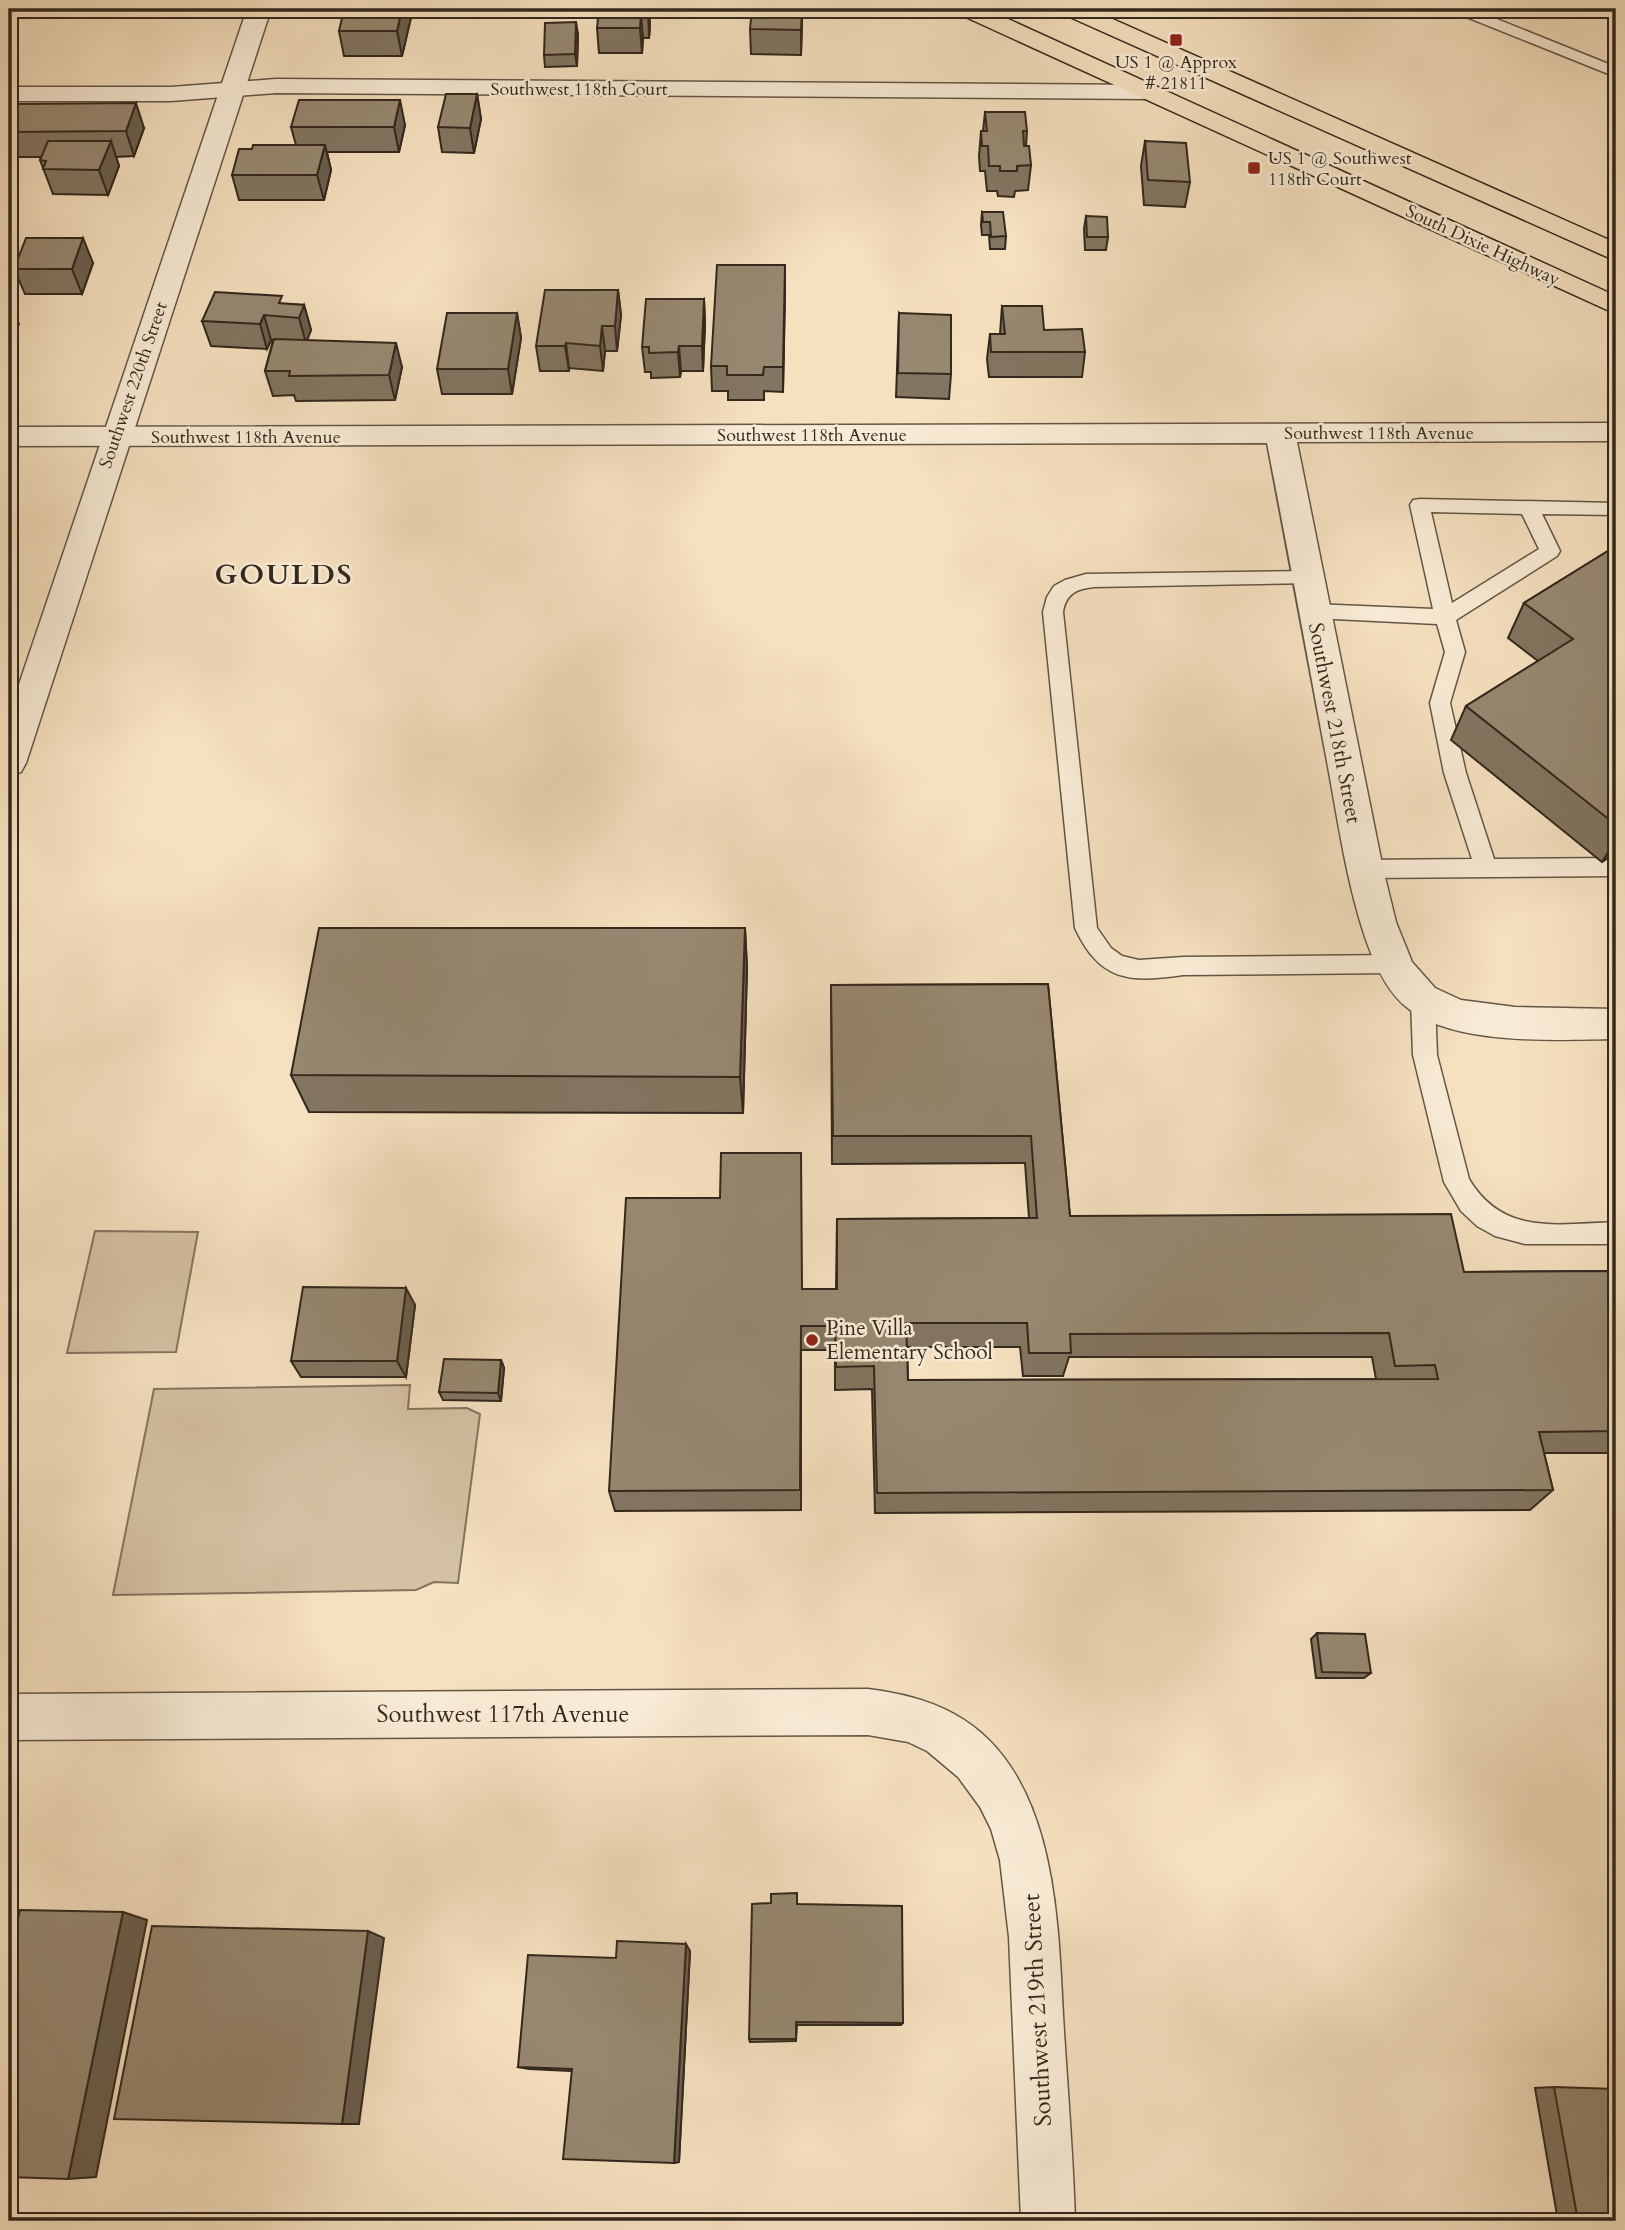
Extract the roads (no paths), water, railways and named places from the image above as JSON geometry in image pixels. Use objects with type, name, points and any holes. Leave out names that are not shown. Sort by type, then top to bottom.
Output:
[{"type":"highway","name":"South Dixie Highway","points":[[968,9],[1616,306]]},
{"type":"highway","points":[[1071,9],[1616,253]]},
{"type":"highway","points":[[1143,41],[1153,53],[1158,70],[1155,84],[1149,92]]},
{"type":"highway","points":[[1149,92],[1190,88],[1214,94],[1539,243],[1616,258]]},
{"type":"street","name":"Southwest 220th Street","points":[[9,763],[259,9]]},
{"type":"street","name":"Southwest 118th Court","points":[[9,94],[171,94],[289,86],[1149,92]]},
{"type":"street","name":"Southwest 118th Avenue","points":[[9,437],[1616,432]]},
{"type":"street","name":"Southwest 218th Street","points":[[1280,433],[1313,611],[1375,912],[1394,964],[1423,1001]]},
{"type":"street","points":[[1423,1001],[1466,1017],[1490,1020],[1616,1024]]},
{"type":"street","name":"Southwest 117th Avenue","points":[[9,1717],[868,1712],[906,1718],[943,1734],[980,1768]]},
{"type":"street","name":"Southwest 219th Street","points":[[980,1768],[1003,1801],[1020,1842],[1032,1895],[1048,2221]]},
{"type":"lane","points":[[1460,9],[1616,72]]},
{"type":"lane","points":[[1486,868],[1455,773],[1440,703],[1455,652],[1420,505],[1616,509]]},
{"type":"lane","points":[[1313,611],[1445,617],[1550,551],[1529,507]]},
{"type":"lane","points":[[1307,579],[1094,580],[1066,586],[1057,593],[1053,612],[1086,928],[1099,953],[1114,963],[1150,971],[1183,965],[1394,964]]},
{"type":"lane","points":[[1365,869],[1616,867]]},
{"type":"lane","points":[[1423,1001],[1425,1055],[1457,1182],[1464,1198],[1486,1220],[1515,1233],[1616,1233]]},
{"type":"place","name":"US 1 @ Approx # 21811","points":[[1176,40]]},
{"type":"place","name":"US 1 @ Southwest 118th Court","points":[[1254,168]]},
{"type":"place","name":"Pine Villa Elementary School","points":[[812,1340]]},
{"type":"district","name":"GOULDS","points":[[284,574]]}]
